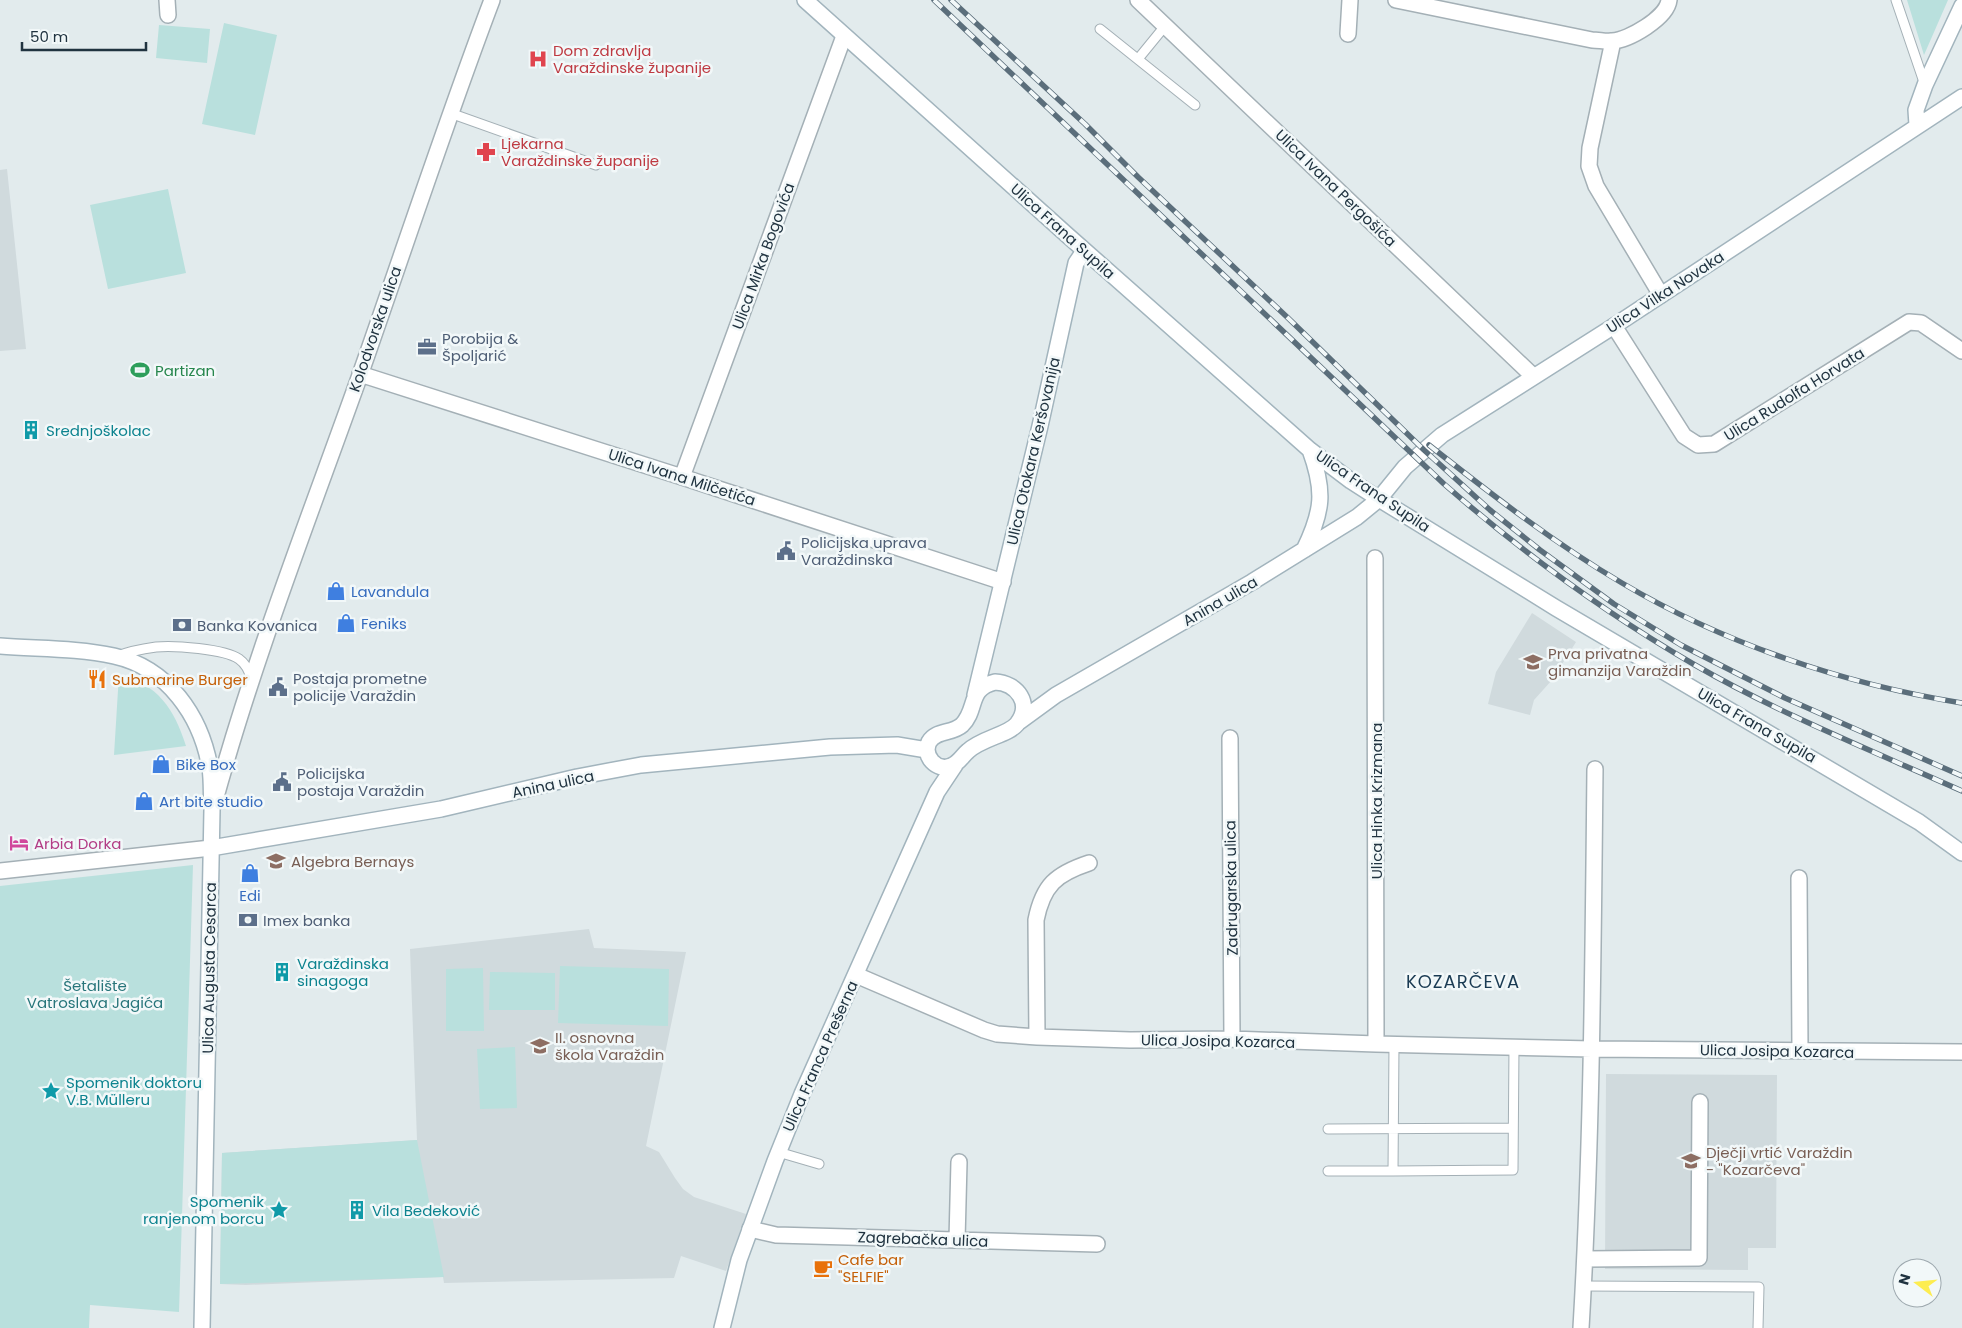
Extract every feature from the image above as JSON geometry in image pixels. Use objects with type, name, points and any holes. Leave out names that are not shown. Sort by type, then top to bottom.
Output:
[{"type":"street","name":"Kolodvorska ulica","points":[[252,678],[450,113],[492,0]]},
{"type":"street","name":"Ulica Frana Supila","points":[[805,0],[1084,251],[1310,450],[1351,481],[1556,608],[1919,822],[1962,853]]},
{"type":"street","name":"Ulica Ivana Pergošića","points":[[1138,0],[1533,376]]},
{"type":"street","points":[[1348,34],[1350,0]]},
{"type":"street","points":[[1396,0],[1583,38],[1613,41],[1646,28],[1668,7],[1669,0]]},
{"type":"street","points":[[1917,125],[1916,110],[1925,84],[1962,6]]},
{"type":"street","name":"Ulica Mirka Bogovića","points":[[682,477],[844,36]]},
{"type":"street","points":[[1613,41],[1590,148],[1589,166],[1596,186],[1661,295]]},
{"type":"street","name":"Ulica Vilka Novaka","points":[[1379,499],[1405,467],[1442,435],[1614,326],[1962,97]]},
{"type":"street","name":"Ulica Otokara Keršovanija","points":[[931,750],[938,734],[953,730],[966,720],[975,695],[1040,426],[1076,263],[1084,251]]},
{"type":"street","name":"Ulica Rudolfa Horvata","points":[[1614,326],[1684,436],[1698,445],[1714,444],[1909,322],[1921,323],[1962,351]]},
{"type":"street","name":"Ulica Ivana Milčetića","points":[[360,374],[1003,582]]},
{"type":"street","points":[[1303,552],[1314,530],[1320,506],[1320,483],[1310,450]]},
{"type":"street","name":"Anina ulica","points":[[955,764],[969,749],[982,740],[1014,728],[1019,722],[1056,695],[1303,552],[1357,517],[1379,499]]},
{"type":"street","name":"Ulica Hinka Krizmana","points":[[1375,558],[1376,1044]]},
{"type":"street","points":[[0,646],[95,653],[116,657],[138,665],[160,677],[177,693],[200,732],[210,769],[212,810]]},
{"type":"street","points":[[985,652],[991,668],[1003,682],[1014,688],[1018,693],[1023,706],[1019,722]]},
{"type":"street","points":[[212,810],[252,678]]},
{"type":"street","points":[[975,695],[980,688],[987,684],[1003,682]]},
{"type":"street","points":[[1018,693],[1056,695]]},
{"type":"street","name":"Zadrugarska ulica","points":[[1230,738],[1232,1039]]},
{"type":"street","name":"Anina ulica","points":[[0,871],[211,848],[440,809],[577,777],[641,765],[830,747],[897,746],[931,750]]},
{"type":"street","points":[[931,750],[941,767],[955,764]]},
{"type":"street","points":[[931,750],[937,792]]},
{"type":"street","name":"Ulica Franca Prešerna","points":[[722,1328],[739,1260],[778,1152],[937,792],[955,764]]},
{"type":"street","points":[[1582,1328],[1586,1259],[1592,1049],[1595,770]]},
{"type":"street","name":"Ulica Augusta Cesarca","points":[[202,1328],[212,810]]},
{"type":"street","points":[[1037,1037],[1036,920],[1039,904],[1045,890],[1056,878],[1069,870],[1089,863]]},
{"type":"street","points":[[1800,878],[1800,1051]]},
{"type":"street","name":"Ulica Josipa Kozarca","points":[[856,975],[984,1030],[997,1034],[1037,1037],[1130,1040],[1232,1039],[1592,1049],[1962,1052]]},
{"type":"street","points":[[1586,1259],[1699,1258],[1700,1102]]},
{"type":"street","points":[[957,1240],[959,1162]]},
{"type":"street","name":"Zagrebačka ulica","points":[[750,1229],[776,1235],[1098,1244]]},
{"type":"lane","points":[[1896,0],[1925,84]]},
{"type":"lane","points":[[1138,59],[1165,26]]},
{"type":"lane","points":[[1100,29],[1195,105]]},
{"type":"lane","points":[[450,113],[596,165]]},
{"type":"lane","points":[[116,657],[141,649],[158,647],[218,651],[239,659],[250,670],[252,678]]},
{"type":"lane","points":[[1393,1171],[1394,1045]]},
{"type":"lane","points":[[1328,1171],[1513,1170],[1514,1047]]},
{"type":"lane","points":[[1328,1129],[1513,1128]]},
{"type":"lane","points":[[778,1152],[819,1164]]},
{"type":"lane","points":[[1584,1286],[1759,1287],[1758,1328]]},
{"type":"shaded area","points":[[7,169],[26,349],[0,351],[0,170]]},
{"type":"shaded area","name":"Prva privatna gimanzija Varaždin","points":[[1532,613],[1576,642],[1552,680],[1534,700],[1530,715],[1488,704],[1496,672]]},
{"type":"shaded area","name":"II. osnovna škola Varaždin","points":[[589,929],[594,948],[686,952],[646,1146],[659,1152],[683,1189],[694,1197],[746,1214],[726,1271],[681,1256],[674,1278],[444,1283],[443,1277],[246,1285],[220,1284],[222,1153],[417,1140],[410,949]]},
{"type":"shaded area","name":"Dječji vrtić Varaždin - \"Kozarčeva\"","points":[[1606,1074],[1777,1075],[1776,1248],[1748,1248],[1748,1270],[1605,1269]]},
{"type":"green space","points":[[1907,0],[1948,0],[1924,55]]},
{"type":"green space","points":[[224,23],[277,35],[255,135],[202,124]]},
{"type":"green space","points":[[159,25],[210,29],[207,63],[156,58]]},
{"type":"green space","points":[[168,189],[186,273],[108,289],[90,205]]},
{"type":"green space","points":[[119,674],[144,685],[163,700],[176,720],[186,746],[114,755]]},
{"type":"green space","name":"Šetalište Vatroslava Jagića","points":[[193,865],[179,1312],[90,1305],[89,1328],[0,1328],[0,886]]},
{"type":"green space","points":[[560,966],[669,969],[668,1026],[558,1023]]},
{"type":"green space","points":[[483,968],[484,1031],[446,1031],[446,969]]},
{"type":"green space","points":[[490,972],[555,973],[555,1010],[489,1010]]},
{"type":"green space","points":[[515,1047],[517,1108],[480,1109],[477,1049]]},
{"type":"green space","points":[[417,1140],[444,1277],[220,1284],[222,1153]]},
{"type":"railway","points":[[934,0],[1444,484],[1503,534],[1597,603],[1662,645],[1727,683],[1827,731],[1962,791]]},
{"type":"railway","points":[[951,0],[1085,124],[1424,450],[1490,510],[1540,550],[1614,604],[1681,645],[1785,698],[1962,776]]},
{"type":"railway","points":[[1429,445],[1499,500],[1597,568],[1661,605],[1702,625],[1786,659],[1830,673],[1874,685],[1962,703]]},
{"type":"place","name":"Dom zdravlja Varaždinske županije","points":[[538,59]]},
{"type":"place","name":"Ljekarna Varaždinske županije","points":[[486,152]]},
{"type":"place","name":"Porobija & Špoljarić","points":[[427,347]]},
{"type":"place","name":"Partizan","points":[[140,370]]},
{"type":"place","name":"Srednjoškolac","points":[[31,430]]},
{"type":"place","name":"Policijska uprava Varaždinska","points":[[786,551]]},
{"type":"place","name":"Lavandula","points":[[336,591]]},
{"type":"place","name":"Feniks","points":[[346,623]]},
{"type":"place","name":"Banka Kovanica","points":[[182,625]]},
{"type":"place","name":"Prva privatna gimanzija Varaždin","points":[[1533,662]]},
{"type":"place","name":"Submarine Burger","points":[[97,679]]},
{"type":"place","name":"Postaja prometne policije Varaždin","points":[[278,687]]},
{"type":"place","name":"Bike Box","points":[[161,764]]},
{"type":"place","name":"Policijska postaja Varaždin","points":[[282,782]]},
{"type":"place","name":"Art bite studio","points":[[144,801]]},
{"type":"place","name":"Arbia Dorka","points":[[19,843]]},
{"type":"place","name":"Algebra Bernays","points":[[276,861]]},
{"type":"place","name":"Edi","points":[[250,873]]},
{"type":"place","name":"Imex banka","points":[[248,920]]},
{"type":"place","name":"Varaždinska sinagoga","points":[[282,972]]},
{"type":"place","name":"II. osnovna škola Varaždin","points":[[540,1046]]},
{"type":"place","name":"Spomenik doktoru V.B. Mülleru","points":[[51,1091]]},
{"type":"place","name":"Dječji vrtić Varaždin - \"Kozarčeva\"","points":[[1691,1161]]},
{"type":"place","name":"Spomenik ranjenom borcu","points":[[279,1210]]},
{"type":"place","name":"Vila Bedeković","points":[[357,1210]]},
{"type":"place","name":"Cafe bar \"SELFIE\"","points":[[823,1268]]},
{"type":"district","name":"KOZARČEVA","points":[[1463,981]]}]
